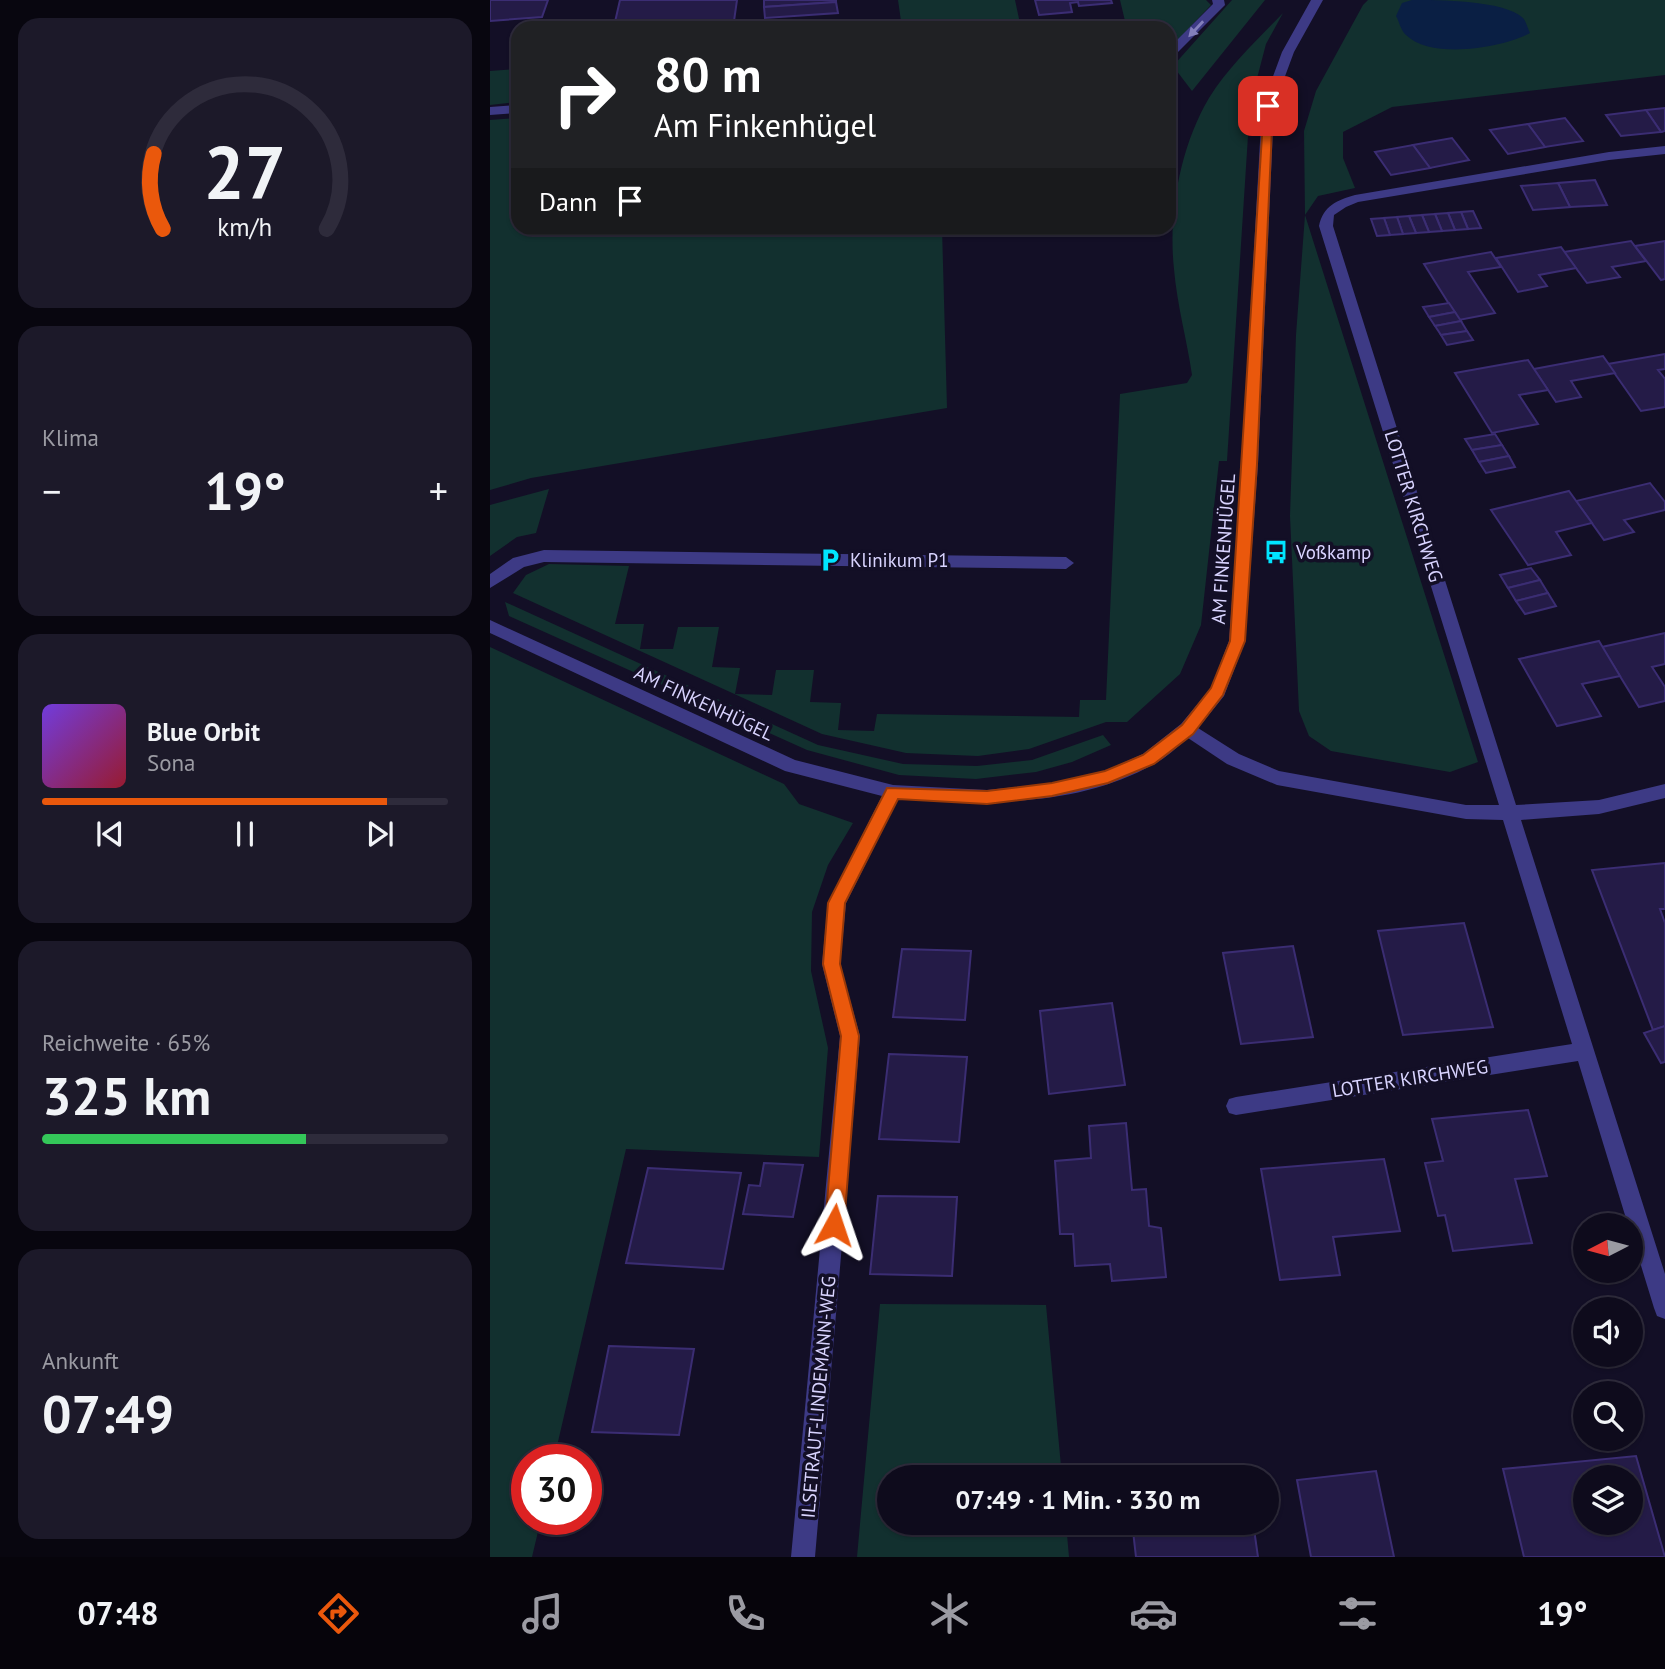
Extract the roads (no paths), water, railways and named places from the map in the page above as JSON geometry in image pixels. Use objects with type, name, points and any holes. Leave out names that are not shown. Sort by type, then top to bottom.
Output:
[{"type":"street","points":[[1176,48],[1219,5],[1218,0]]},
{"type":"street","name":"AM FINKENHÜGEL","points":[[490,626],[791,766],[893,792],[987,797],[1052,790],[1108,777],[1149,759],[1187,729],[1218,691],[1237,641],[1249,477],[1268,106],[1288,52],[1317,0]]},
{"type":"street","points":[[490,111],[511,110]]},
{"type":"street","name":"LOTTER KIRCHWEG","points":[[1665,150],[1609,156],[1341,204],[1328,214],[1326,226],[1584,1051],[1658,1264],[1665,1308]]},
{"type":"street","points":[[490,582],[519,562],[544,556],[1066,562]]},
{"type":"street","points":[[1187,729],[1233,760],[1277,778],[1466,812],[1510,813],[1599,807],[1665,791]]},
{"type":"street","name":"ILSETRAUT-LINDEMANN-WEG","points":[[803,1557],[850,1036],[831,964],[836,903],[893,792]]},
{"type":"street","name":"LOTTER KIRCHWEG","points":[[1236,1106],[1584,1051]]},
{"type":"water","points":[[1412,0],[1470,2],[1501,8],[1523,18],[1530,33],[1503,43],[1468,49],[1432,47],[1417,43],[1401,29],[1396,16],[1402,3]]},
{"type":"place","name":"Voßkamp","points":[[1276,552]]},
{"type":"place","name":"Klinikum P1","points":[[830,560]]}]
